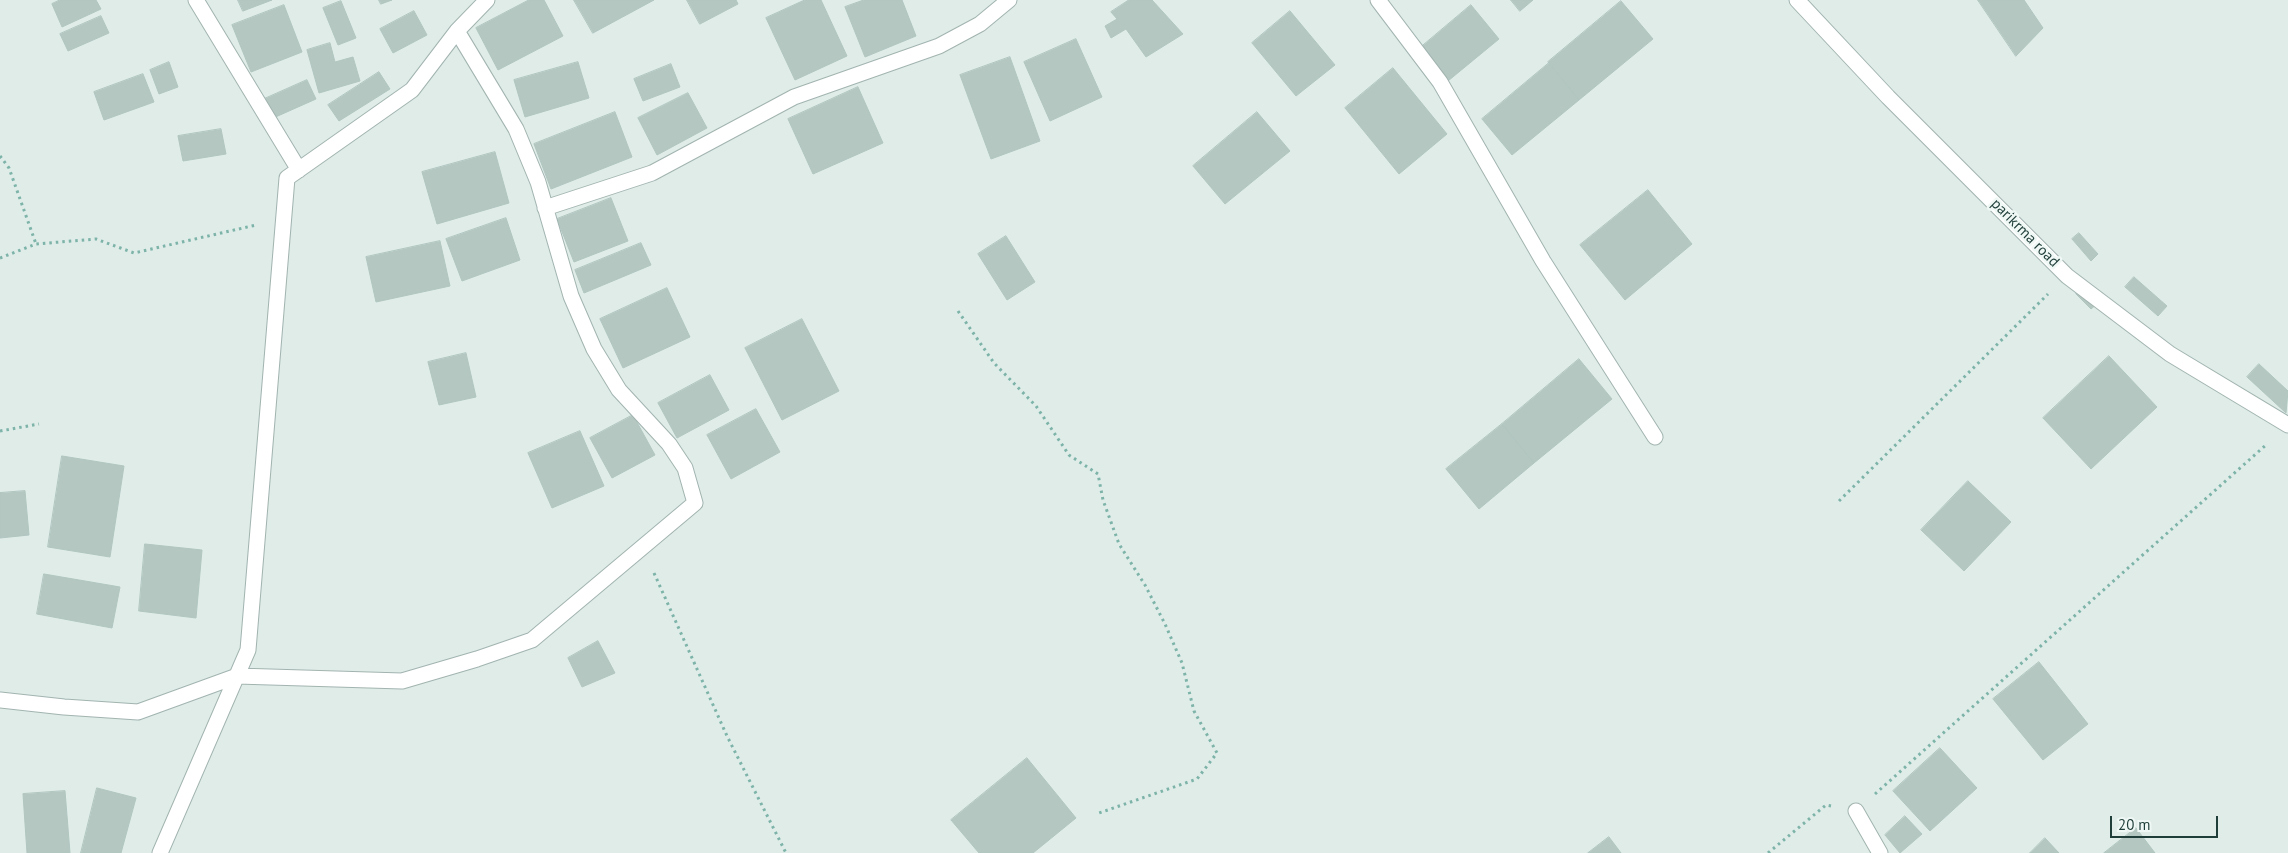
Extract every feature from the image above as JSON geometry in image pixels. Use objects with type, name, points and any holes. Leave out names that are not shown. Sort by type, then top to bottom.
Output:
[{"type":"street","points":[[196,0],[299,170]]},
{"type":"street","points":[[545,208],[652,173],[794,97],[939,46],[980,24],[1009,0]]},
{"type":"street","points":[[1378,0],[1440,82],[1544,260],[1655,437]]},
{"type":"street","name":"parikrma road","points":[[1797,0],[1888,97],[2067,276],[2170,354],[2288,425]]},
{"type":"street","points":[[160,853],[248,650],[287,178],[412,90],[482,1]]},
{"type":"street","points":[[0,700],[138,712],[237,676],[402,681],[477,659],[532,640],[695,503],[685,468],[669,444],[619,390],[594,349],[572,296],[538,182],[516,129],[457,31]]},
{"type":"street","points":[[1856,812],[1880,853]]},
{"type":"path","points":[[0,156],[9,168],[36,244]]},
{"type":"path","points":[[0,258],[36,244],[96,239],[134,253],[284,219]]},
{"type":"path","points":[[1839,501],[2067,276]]},
{"type":"path","points":[[958,311],[994,363],[1036,406],[1070,455],[1098,474],[1103,500],[1119,544],[1146,585],[1165,624],[1182,663],[1194,711],[1217,753],[1197,779],[1099,813]]},
{"type":"path","points":[[0,431],[39,424]]},
{"type":"path","points":[[1768,853],[1826,805],[1856,812],[2288,425]]},
{"type":"path","points":[[642,548],[727,736],[786,853]]},
{"type":"building","points":[[60,0],[96,0],[101,9],[62,27],[52,4]]},
{"type":"building","points":[[238,0],[272,0],[243,11]]},
{"type":"building","points":[[379,0],[392,0],[381,4]]},
{"type":"building","points":[[529,0],[544,0],[563,36],[498,70],[476,28]]},
{"type":"building","points":[[574,0],[654,0],[593,33]]},
{"type":"building","points":[[687,0],[736,0],[738,4],[700,24]]},
{"type":"building","points":[[805,0],[821,0],[847,56],[795,80],[766,18]]},
{"type":"building","points":[[864,0],[902,0],[916,36],[865,57],[845,7]]},
{"type":"building","points":[[1129,0],[1152,0],[1183,34],[1146,57],[1126,29],[1111,38],[1105,26],[1117,19],[1111,12]]},
{"type":"building","points":[[1511,0],[1533,0],[1520,11]]},
{"type":"building","points":[[1978,0],[2024,0],[2043,28],[2016,56]]},
{"type":"building","points":[[341,1],[356,38],[338,45],[323,8]]},
{"type":"building","points":[[1621,1],[1653,39],[1579,100],[1548,62]]},
{"type":"building","points":[[284,5],[302,52],[251,72],[232,25]]},
{"type":"building","points":[[1471,5],[1499,39],[1448,81],[1420,48]]},
{"type":"building","points":[[414,11],[427,35],[393,53],[380,29]]},
{"type":"building","points":[[1290,11],[1335,65],[1296,96],[1252,43]]},
{"type":"building","points":[[101,16],[109,33],[68,51],[60,34]]},
{"type":"building","points":[[1076,39],[1102,97],[1050,121],[1024,62]]},
{"type":"building","points":[[330,43],[335,62],[353,57],[360,81],[319,93],[307,50]]},
{"type":"building","points":[[1010,57],[1040,141],[991,159],[960,75]]},
{"type":"building","points":[[169,62],[178,87],[159,94],[150,70]]},
{"type":"building","points":[[578,62],[589,98],[525,117],[514,80]]},
{"type":"building","points":[[1549,63],[1579,100],[1512,155],[1482,119]]},
{"type":"building","points":[[671,64],[680,87],[643,101],[634,79]]},
{"type":"building","points":[[1393,68],[1447,134],[1399,174],[1345,108]]},
{"type":"building","points":[[379,72],[390,89],[339,121],[328,105]]},
{"type":"building","points":[[143,74],[154,102],[104,120],[94,92]]},
{"type":"building","points":[[307,80],[316,99],[271,119],[262,100]]},
{"type":"building","points":[[858,87],[883,143],[813,174],[788,119]]},
{"type":"building","points":[[688,93],[707,128],[657,155],[638,118]]},
{"type":"building","points":[[615,112],[632,157],[551,189],[534,144]]},
{"type":"building","points":[[1257,112],[1290,151],[1225,204],[1193,166]]},
{"type":"building","points":[[221,129],[226,154],[183,161],[178,136]]},
{"type":"building","points":[[495,152],[509,203],[437,224],[422,172]]},
{"type":"building","points":[[1648,190],[1692,244],[1625,300],[1580,245]]},
{"type":"building","points":[[611,198],[628,241],[574,262],[557,219]]},
{"type":"building","points":[[506,218],[520,260],[462,281],[446,239]]},
{"type":"building","points":[[2079,233],[2098,254],[2091,261],[2072,239]]},
{"type":"building","points":[[1006,236],[1035,282],[1007,300],[978,254]]},
{"type":"building","points":[[440,241],[450,286],[376,302],[366,257]]},
{"type":"building","points":[[641,243],[651,265],[584,293],[575,270]]},
{"type":"building","points":[[2134,277],[2167,306],[2158,316],[2125,287]]},
{"type":"building","points":[[667,288],[690,337],[623,368],[600,319]]},
{"type":"building","points":[[2081,288],[2097,304],[2091,309],[2076,294]]},
{"type":"building","points":[[802,319],[839,391],[782,420],[745,348]]},
{"type":"building","points":[[466,353],[476,397],[439,405],[428,362]]},
{"type":"building","points":[[2109,356],[2157,407],[2091,469],[2043,418]]},
{"type":"building","points":[[1579,359],[1612,399],[1534,463],[1502,424]]},
{"type":"building","points":[[2259,364],[2288,391],[2286,413],[2247,377]]},
{"type":"building","points":[[710,375],[729,410],[677,438],[658,403]]},
{"type":"building","points":[[756,409],[780,452],[731,479],[707,435]]},
{"type":"building","points":[[633,415],[655,455],[612,478],[590,438]]},
{"type":"building","points":[[1502,424],[1534,463],[1479,509],[1446,469]]},
{"type":"building","points":[[580,431],[604,486],[552,508],[528,453]]},
{"type":"building","points":[[62,456],[124,466],[110,557],[48,547]]},
{"type":"building","points":[[1968,481],[2011,522],[1964,571],[1921,530]]},
{"type":"building","points":[[25,491],[29,535],[0,538],[0,493]]},
{"type":"building","points":[[145,544],[202,550],[196,618],[139,611]]},
{"type":"building","points":[[44,574],[120,587],[112,628],[37,614]]},
{"type":"building","points":[[598,641],[615,673],[582,687],[568,658]]},
{"type":"building","points":[[2039,662],[2088,724],[2043,760],[1993,699]]},
{"type":"building","points":[[1940,748],[1977,788],[1930,831],[1893,791]]},
{"type":"building","points":[[1027,758],[1076,818],[1033,853],[979,853],[951,820]]},
{"type":"building","points":[[97,788],[136,798],[121,853],[81,853]]},
{"type":"building","points":[[65,791],[70,853],[27,853],[23,794]]},
{"type":"building","points":[[1905,816],[1922,834],[1900,853],[1885,835]]},
{"type":"building","points":[[2136,828],[2155,853],[2104,853]]},
{"type":"building","points":[[1609,837],[1621,853],[1588,853]]},
{"type":"building","points":[[2045,838],[2059,853],[2030,853]]}]
